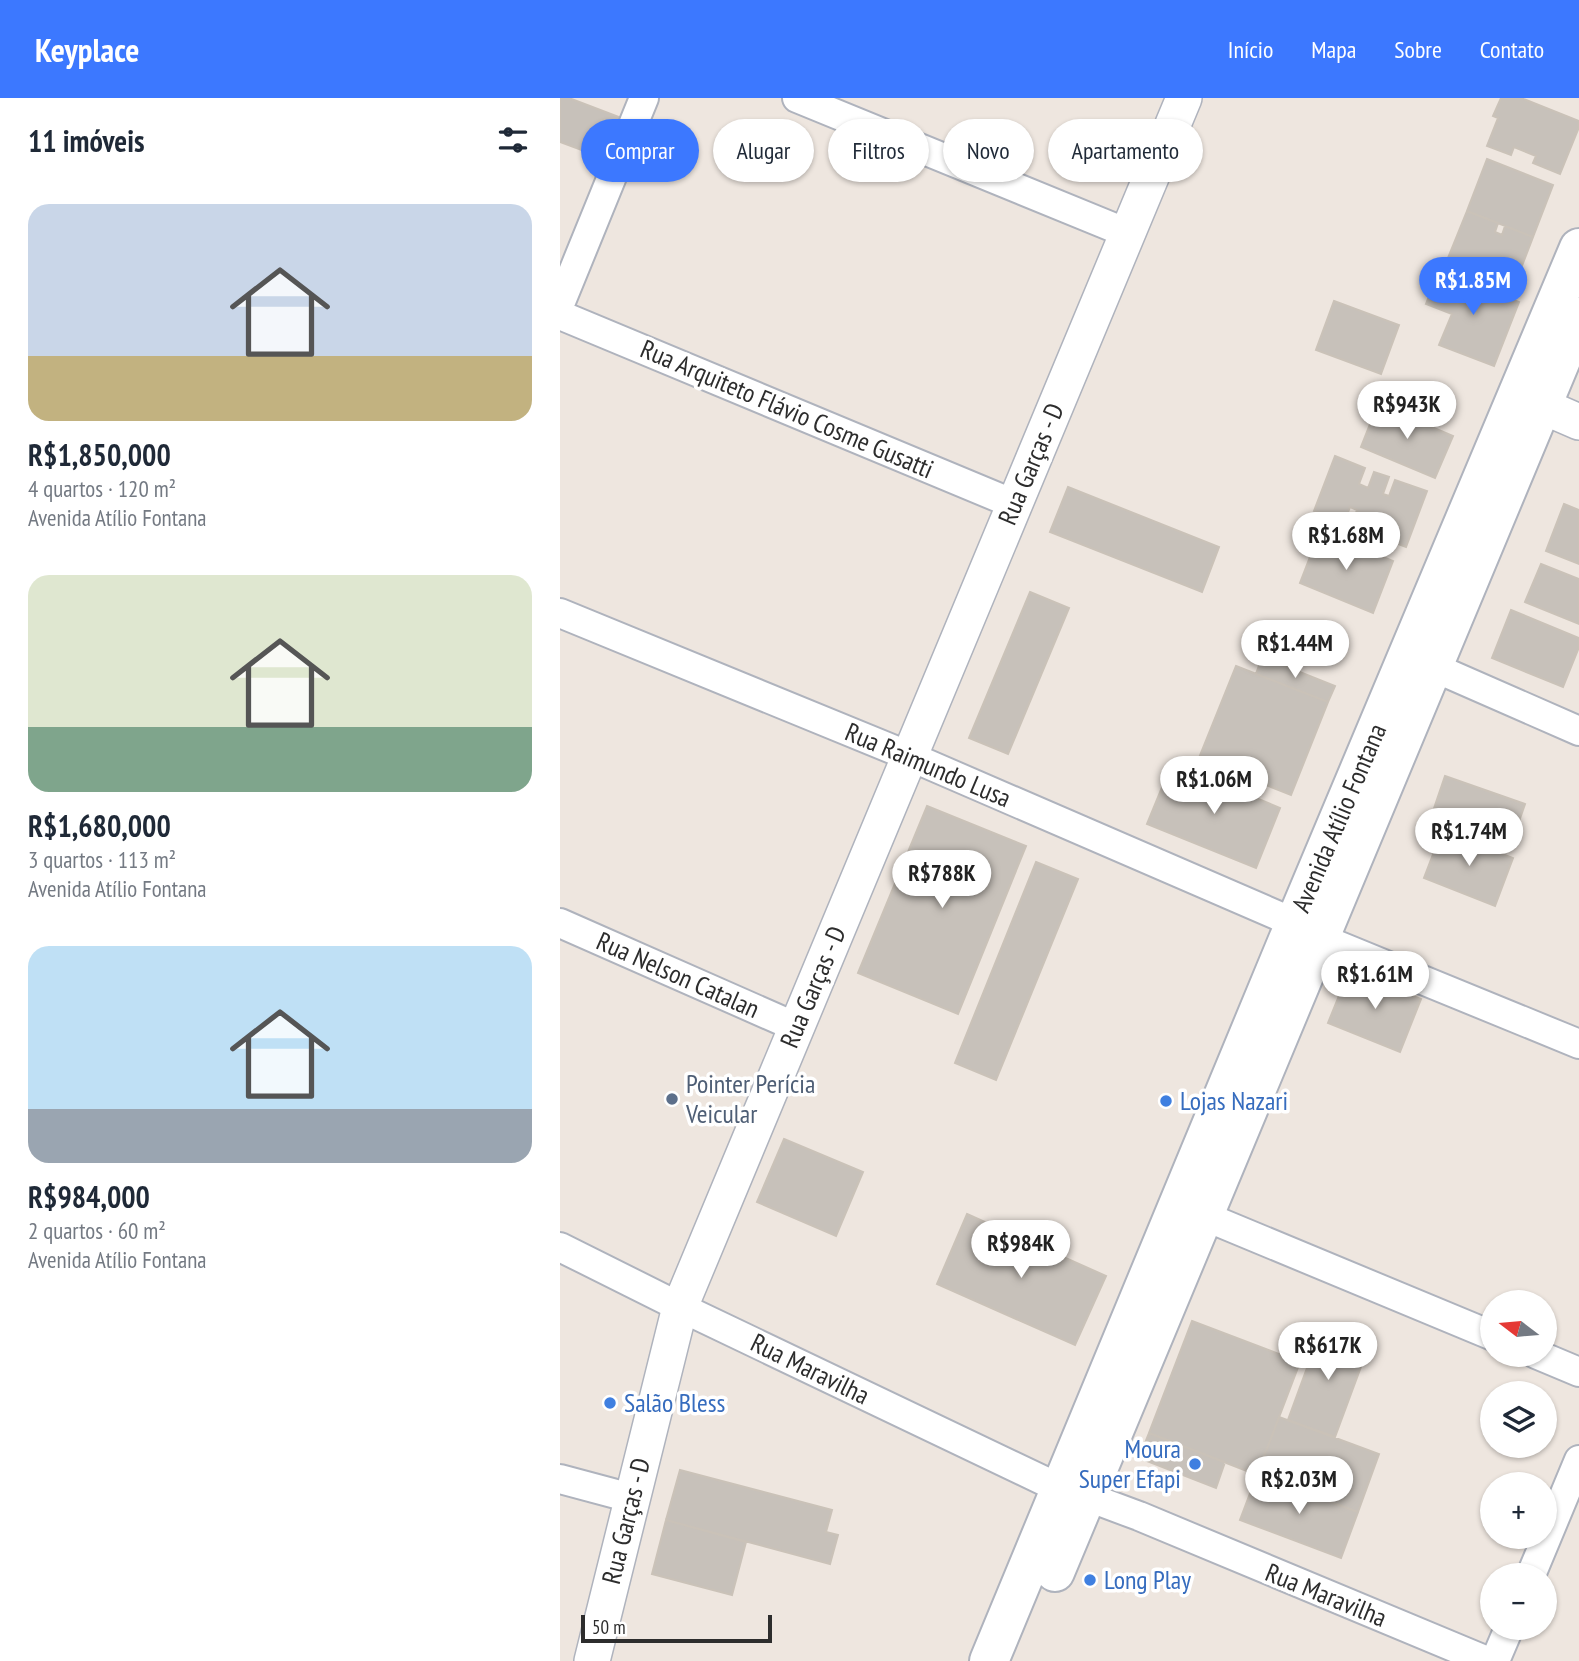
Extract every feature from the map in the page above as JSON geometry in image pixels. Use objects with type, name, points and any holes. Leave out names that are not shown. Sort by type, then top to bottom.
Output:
[{"type":"main road","name":"Avenida Atílio Fontana","points":[[989,1661],[1074,1493],[1203,1216],[1307,930],[1433,667],[1529,400],[1579,248]]},
{"type":"main road","name":"Avenida Atílio Fontana","points":[[1018,1661],[1074,1493],[1307,930],[1529,400],[1579,317]]},
{"type":"street","points":[[560,304],[645,98]]},
{"type":"street","points":[[797,98],[1127,233]]},
{"type":"street","name":"Rua Garças - D","points":[[592,1661],[680,1307],[1184,98]]},
{"type":"street","name":"Rua Arquiteto Flávio Cosme Gusatti","points":[[560,315],[1014,504]]},
{"type":"street","points":[[1529,400],[1579,422]]},
{"type":"street","name":"Rua Raimundo Lusa","points":[[560,613],[909,756],[1307,930],[1579,1044]]},
{"type":"street","points":[[1433,667],[1579,731]]},
{"type":"street","name":"Rua Nelson Catalan","points":[[560,923],[796,1027]]},
{"type":"street","points":[[1203,1216],[1480,1331]]},
{"type":"street","name":"Rua Maravilha","points":[[566,1251],[1074,1493],[1139,1516],[1487,1661]]},
{"type":"street","points":[[1558,1363],[1579,1372]]},
{"type":"street","points":[[1536,1563],[1579,1460]]},
{"type":"street","points":[[560,1479],[631,1498]]},
{"type":"street","points":[[1495,1661],[1504,1640]]},
{"type":"building","points":[[560,98],[569,98],[619,117],[581,119],[581,150],[560,142]]},
{"type":"building","points":[[1501,98],[1521,98],[1579,121],[1560,174],[1533,163],[1536,156],[1514,147],[1511,155],[1487,146],[1498,118],[1493,116]]},
{"type":"building","points":[[1487,159],[1553,185],[1533,237],[1467,211]]},
{"type":"building","points":[[1467,211],[1498,223],[1495,232],[1502,235],[1505,226],[1533,237],[1515,284],[1448,258]]},
{"type":"building","points":[[1439,271],[1519,302],[1494,366],[1439,345],[1452,314],[1426,304]]},
{"type":"building","points":[[1334,301],[1399,325],[1381,374],[1316,350]]},
{"type":"building","points":[[1378,404],[1453,436],[1435,478],[1361,447]]},
{"type":"building","points":[[1335,456],[1365,468],[1359,484],[1368,488],[1374,472],[1389,477],[1383,494],[1389,496],[1395,480],[1427,491],[1406,547],[1374,535],[1381,517],[1374,515],[1367,532],[1351,526],[1357,510],[1350,507],[1344,523],[1314,511]]},
{"type":"building","points":[[1068,487],[1219,547],[1202,592],[1050,532]]},
{"type":"building","points":[[1564,504],[1579,510],[1579,564],[1546,551]]},
{"type":"building","points":[[1320,531],[1393,561],[1373,613],[1300,583]]},
{"type":"building","points":[[1541,564],[1579,579],[1579,624],[1525,602]]},
{"type":"building","points":[[1030,592],[1069,608],[1008,754],[969,738]]},
{"type":"building","points":[[1511,610],[1579,638],[1579,647],[1563,687],[1492,658]]},
{"type":"building","points":[[1262,657],[1335,686],[1328,702],[1256,674]]},
{"type":"building","points":[[1236,666],[1328,702],[1291,795],[1199,758]]},
{"type":"building","points":[[1172,763],[1280,808],[1256,868],[1147,824]]},
{"type":"building","points":[[1445,776],[1525,804],[1510,847],[1430,820]]},
{"type":"building","points":[[927,806],[1026,846],[958,1014],[858,973]]},
{"type":"building","points":[[1442,831],[1513,858],[1495,906],[1424,878]]},
{"type":"building","points":[[1036,862],[1078,879],[996,1080],[955,1063]]},
{"type":"building","points":[[1349,971],[1421,999],[1400,1052],[1328,1023]]},
{"type":"building","points":[[784,1139],[863,1172],[836,1236],[757,1202]]},
{"type":"building","points":[[967,1214],[1106,1276],[1075,1345],[937,1284]]},
{"type":"building","points":[[1192,1321],[1300,1362],[1257,1475],[1149,1433]]},
{"type":"building","points":[[1322,1327],[1369,1345],[1335,1437],[1288,1420]]},
{"type":"building","points":[[1279,1417],[1379,1454],[1358,1512],[1257,1475]]},
{"type":"building","points":[[1149,1433],[1225,1462],[1216,1488],[1139,1458]]},
{"type":"building","points":[[680,1470],[832,1510],[826,1532],[838,1535],[830,1564],[666,1520]]},
{"type":"building","points":[[1257,1475],[1358,1512],[1341,1558],[1240,1520]]},
{"type":"building","points":[[666,1520],[746,1542],[732,1595],[652,1574]]},
{"type":"place","name":"Pointer Perícia Veicular","points":[[672,1099]]},
{"type":"place","name":"Lojas Nazari","points":[[1166,1101]]},
{"type":"place","name":"Salão Bless","points":[[610,1403]]},
{"type":"place","name":"Moura Super Efapi","points":[[1195,1464]]},
{"type":"place","name":"Long Play","points":[[1090,1580]]}]
